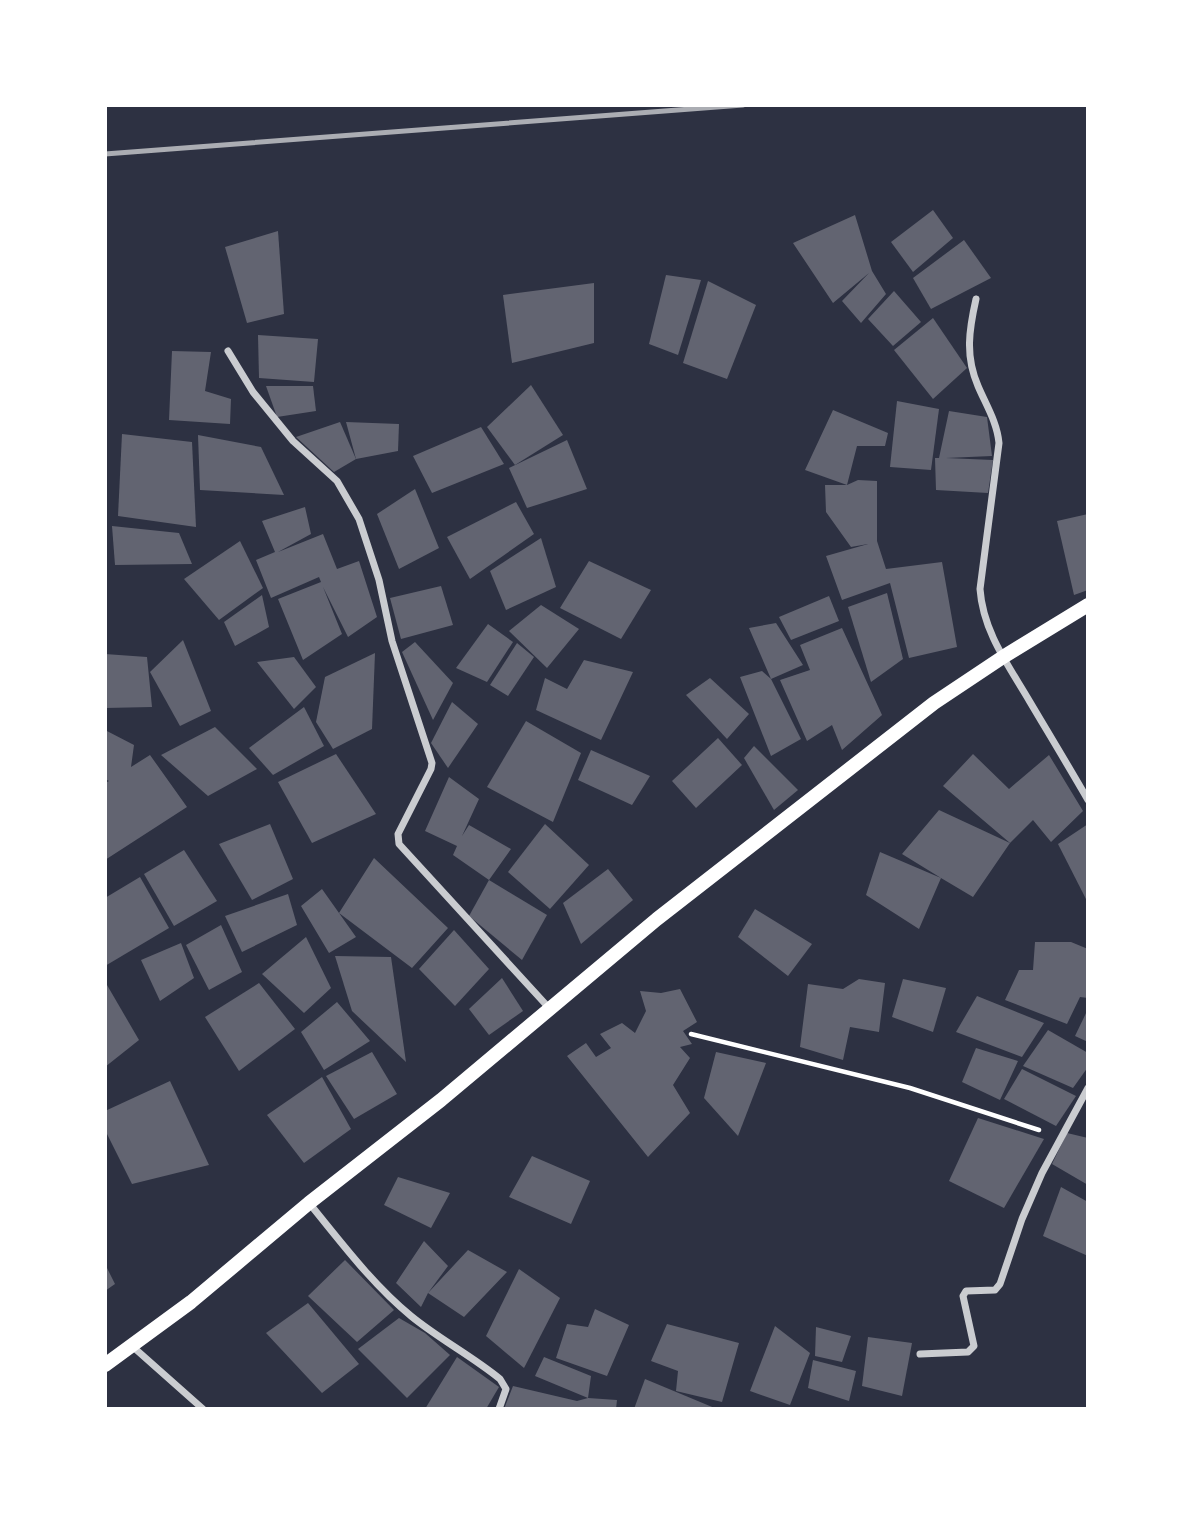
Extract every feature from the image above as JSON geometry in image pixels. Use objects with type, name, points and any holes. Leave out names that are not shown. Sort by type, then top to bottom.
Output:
[{"type":"main road","points":[[105,1365],[191,1303],[309,1203],[441,1100],[657,919],[934,703],[1088,605]]},
{"type":"street","points":[[976,299],[968,330],[968,346],[977,384],[996,424],[999,443],[980,589],[985,619],[1003,657],[1088,800]]},
{"type":"street","points":[[228,351],[253,392],[293,441],[337,481],[359,519],[379,580],[392,641],[432,763],[398,834],[399,844],[550,1009]]},
{"type":"street","points":[[920,1354],[968,1352],[974,1346],[963,1296],[966,1292],[992,1291],[998,1288],[1022,1219],[1060,1137],[1088,1088]]},
{"type":"street","points":[[309,1203],[361,1267],[390,1297],[430,1330],[500,1378],[506,1389],[499,1409]]},
{"type":"street","points":[[132,1346],[203,1409]]},
{"type":"path","points":[[691,1034],[933,1094],[1060,1137]]},
{"type":"building","points":[[933,210],[953,238],[913,272],[891,242]]},
{"type":"building","points":[[855,215],[872,271],[886,294],[861,323],[842,301],[869,273],[833,303],[793,243]]},
{"type":"building","points":[[278,231],[284,314],[247,323],[225,247]]},
{"type":"building","points":[[964,240],[991,278],[931,309],[913,278]]},
{"type":"building","points":[[666,275],[701,280],[678,355],[649,344]]},
{"type":"building","points":[[708,281],[756,305],[727,379],[683,363]]},
{"type":"building","points":[[594,283],[594,343],[512,363],[503,295]]},
{"type":"building","points":[[894,291],[921,322],[893,346],[868,319]]},
{"type":"building","points":[[933,318],[967,368],[933,399],[894,350]]},
{"type":"building","points":[[258,335],[318,339],[314,382],[259,378]]},
{"type":"building","points":[[172,351],[211,352],[205,391],[231,399],[230,424],[169,420]]},
{"type":"building","points":[[531,385],[563,435],[515,465],[487,427]]},
{"type":"building","points":[[266,386],[313,386],[316,411],[277,417]]},
{"type":"building","points":[[897,401],[939,409],[931,470],[890,467]]},
{"type":"building","points":[[833,410],[888,433],[885,446],[857,446],[847,485],[805,470]]},
{"type":"building","points":[[949,411],[987,417],[992,456],[946,458],[993,460],[988,493],[936,490],[935,458],[939,458]]},
{"type":"building","points":[[340,422],[356,459],[334,472],[296,437]]},
{"type":"building","points":[[346,422],[399,424],[398,451],[356,459]]},
{"type":"building","points":[[481,427],[504,464],[432,493],[413,456]]},
{"type":"building","points":[[122,434],[192,442],[196,527],[118,516]]},
{"type":"building","points":[[198,435],[261,447],[284,495],[200,490]]},
{"type":"building","points":[[567,440],[587,489],[527,508],[509,468]]},
{"type":"building","points":[[858,480],[877,481],[877,541],[886,569],[942,562],[957,647],[909,658],[890,583],[842,600],[826,556],[868,544],[851,547],[826,512],[825,485],[847,485]]},
{"type":"building","points":[[415,489],[439,548],[399,569],[377,514]]},
{"type":"building","points":[[516,502],[534,534],[470,579],[447,537]]},
{"type":"building","points":[[305,507],[311,534],[278,552],[323,534],[337,569],[359,561],[377,617],[348,637],[323,587],[342,634],[303,660],[278,599],[321,582],[319,577],[271,598],[256,560],[275,552],[262,521]]},
{"type":"building","points":[[1088,514],[1088,590],[1074,595],[1057,521]]},
{"type":"building","points":[[112,526],[179,533],[192,564],[115,565]]},
{"type":"building","points":[[541,538],[556,587],[506,610],[490,571]]},
{"type":"building","points":[[240,541],[263,588],[219,620],[184,579]]},
{"type":"building","points":[[589,561],[651,590],[621,639],[560,608]]},
{"type":"building","points":[[441,586],[453,625],[401,639],[390,598]]},
{"type":"building","points":[[887,593],[903,659],[871,682],[848,607]]},
{"type":"building","points":[[262,595],[269,627],[235,646],[224,622]]},
{"type":"building","points":[[829,596],[839,621],[791,640],[779,617]]},
{"type":"building","points":[[541,605],[579,629],[547,668],[509,631]]},
{"type":"building","points":[[776,623],[803,665],[771,679],[749,628]]},
{"type":"building","points":[[488,624],[513,642],[487,682],[456,668]]},
{"type":"building","points":[[842,628],[882,715],[842,750],[832,725],[807,741],[780,680],[810,670],[800,645]]},
{"type":"building","points":[[183,640],[211,711],[180,726],[150,672]]},
{"type":"building","points":[[415,642],[453,683],[433,720],[402,652]]},
{"type":"building","points":[[517,643],[534,657],[508,696],[490,685]]},
{"type":"building","points":[[375,653],[372,729],[333,749],[316,722],[325,677]]},
{"type":"building","points":[[105,654],[147,657],[152,707],[105,708]]},
{"type":"building","points":[[294,657],[316,687],[294,709],[257,662]]},
{"type":"building","points":[[584,660],[633,672],[601,740],[536,710],[545,678],[567,689]]},
{"type":"building","points":[[762,671],[771,679],[801,739],[771,756],[740,677]]},
{"type":"building","points":[[710,678],[749,714],[727,739],[686,695]]},
{"type":"building","points":[[452,702],[478,724],[448,768],[431,743]]},
{"type":"building","points":[[304,707],[324,746],[273,775],[249,748]]},
{"type":"building","points":[[526,721],[581,753],[553,822],[487,787]]},
{"type":"building","points":[[215,727],[257,769],[208,796],[161,755]]},
{"type":"building","points":[[105,730],[134,745],[131,767],[150,755],[187,807],[105,860],[105,783],[109,781],[105,779]]},
{"type":"building","points":[[718,738],[742,765],[696,808],[672,781]]},
{"type":"building","points":[[754,746],[798,790],[774,810],[744,758]]},
{"type":"building","points":[[591,750],[650,776],[632,805],[578,780]]},
{"type":"building","points":[[336,754],[376,814],[312,843],[278,782]]},
{"type":"building","points":[[973,754],[1009,789],[1049,755],[1083,811],[1051,842],[1033,820],[1010,843],[943,786]]},
{"type":"building","points":[[449,777],[479,799],[462,836],[469,825],[511,849],[489,880],[453,855],[457,846],[425,831]]},
{"type":"building","points":[[939,810],[1010,843],[973,897],[902,854]]},
{"type":"building","points":[[270,824],[293,879],[252,900],[219,844]]},
{"type":"building","points":[[545,824],[589,865],[550,909],[508,872]]},
{"type":"building","points":[[1088,824],[1088,903],[1058,844]]},
{"type":"building","points":[[184,850],[217,901],[174,926],[144,874]]},
{"type":"building","points":[[880,852],[941,878],[919,929],[866,895]]},
{"type":"building","points":[[374,858],[448,928],[412,968],[339,913]]},
{"type":"building","points":[[608,869],[633,900],[581,944],[563,903]]},
{"type":"building","points":[[140,877],[169,928],[105,966],[105,898]]},
{"type":"building","points":[[489,880],[547,915],[522,960],[469,916]]},
{"type":"building","points":[[322,889],[356,937],[329,953],[301,906]]},
{"type":"building","points":[[288,894],[297,925],[242,952],[225,916]]},
{"type":"building","points":[[755,909],[812,944],[788,976],[738,937]]},
{"type":"building","points":[[221,925],[242,972],[209,990],[186,945]]},
{"type":"building","points":[[454,930],[489,969],[455,1006],[419,969]]},
{"type":"building","points":[[306,937],[331,988],[304,1013],[262,974]]},
{"type":"building","points":[[1035,942],[1071,942],[1088,949],[1088,998],[1080,997],[1067,1024],[1005,1000],[1019,970],[1033,970]]},
{"type":"building","points":[[181,943],[194,978],[160,1001],[141,960]]},
{"type":"building","points":[[335,956],[391,957],[406,1062],[352,1011]]},
{"type":"building","points":[[502,978],[523,1011],[489,1035],[469,1009]]},
{"type":"building","points":[[859,979],[885,983],[879,1032],[850,1027],[843,1060],[800,1047],[808,984],[843,989]]},
{"type":"building","points":[[903,979],[946,988],[933,1032],[892,1017]]},
{"type":"building","points":[[259,983],[295,1029],[239,1071],[205,1017]]},
{"type":"building","points":[[107,985],[139,1040],[105,1067],[105,986]]},
{"type":"building","points":[[680,989],[697,1022],[683,1031],[692,1044],[680,1047],[690,1058],[673,1085],[690,1113],[648,1157],[567,1056],[586,1043],[596,1057],[611,1048],[600,1034],[622,1023],[635,1033],[646,1011],[640,991],[661,993]]},
{"type":"building","points":[[977,996],[1044,1023],[1022,1057],[956,1032]]},
{"type":"building","points":[[337,1002],[370,1041],[324,1070],[301,1032]]},
{"type":"building","points":[[1088,1009],[1088,1042],[1075,1036]]},
{"type":"building","points":[[1048,1030],[1088,1053],[1088,1067],[1073,1088],[1023,1066]]},
{"type":"building","points":[[976,1048],[1018,1061],[1000,1100],[962,1082]]},
{"type":"building","points":[[372,1052],[397,1094],[354,1119],[326,1076]]},
{"type":"building","points":[[716,1052],[766,1063],[738,1136],[704,1098]]},
{"type":"building","points":[[1022,1069],[1076,1096],[1056,1126],[1004,1099]]},
{"type":"building","points":[[322,1077],[351,1129],[304,1163],[267,1115]]},
{"type":"building","points":[[170,1081],[209,1165],[132,1184],[105,1130],[105,1111]]},
{"type":"building","points":[[978,1118],[1044,1139],[1004,1208],[949,1181]]},
{"type":"building","points":[[1067,1133],[1088,1138],[1088,1185],[1052,1164]]},
{"type":"building","points":[[532,1156],[590,1181],[571,1224],[509,1197]]},
{"type":"building","points":[[398,1177],[450,1193],[431,1228],[384,1205]]},
{"type":"building","points":[[1061,1187],[1088,1202],[1088,1256],[1043,1236]]},
{"type":"building","points":[[424,1241],[448,1266],[421,1307],[396,1283]]},
{"type":"building","points":[[468,1250],[507,1272],[464,1317],[428,1293]]},
{"type":"building","points":[[345,1260],[394,1310],[357,1342],[308,1296]]},
{"type":"building","points":[[105,1264],[115,1284],[105,1291]]},
{"type":"building","points":[[519,1269],[560,1298],[524,1368],[486,1336]]},
{"type":"building","points":[[308,1303],[359,1364],[322,1393],[266,1333]]},
{"type":"building","points":[[595,1309],[629,1325],[607,1376],[556,1358],[567,1324],[588,1327]]},
{"type":"building","points":[[399,1318],[425,1333],[450,1355],[407,1398],[358,1349]]},
{"type":"building","points":[[667,1324],[739,1343],[722,1402],[676,1391],[678,1371],[651,1361]]},
{"type":"building","points":[[775,1326],[810,1353],[790,1405],[750,1391]]},
{"type":"building","points":[[816,1327],[851,1336],[842,1362],[815,1356]]},
{"type":"building","points":[[868,1337],[912,1343],[902,1396],[862,1386]]},
{"type":"building","points":[[457,1357],[499,1387],[486,1409],[425,1409]]},
{"type":"building","points":[[544,1357],[591,1376],[588,1398],[535,1376]]},
{"type":"building","points":[[813,1360],[856,1371],[849,1401],[808,1388]]},
{"type":"building","points":[[645,1379],[717,1409],[634,1409]]},
{"type":"building","points":[[513,1386],[577,1401],[588,1398],[617,1400],[616,1409],[504,1409]]},
{"type":"railway","points":[[105,154],[743,105]]}]
